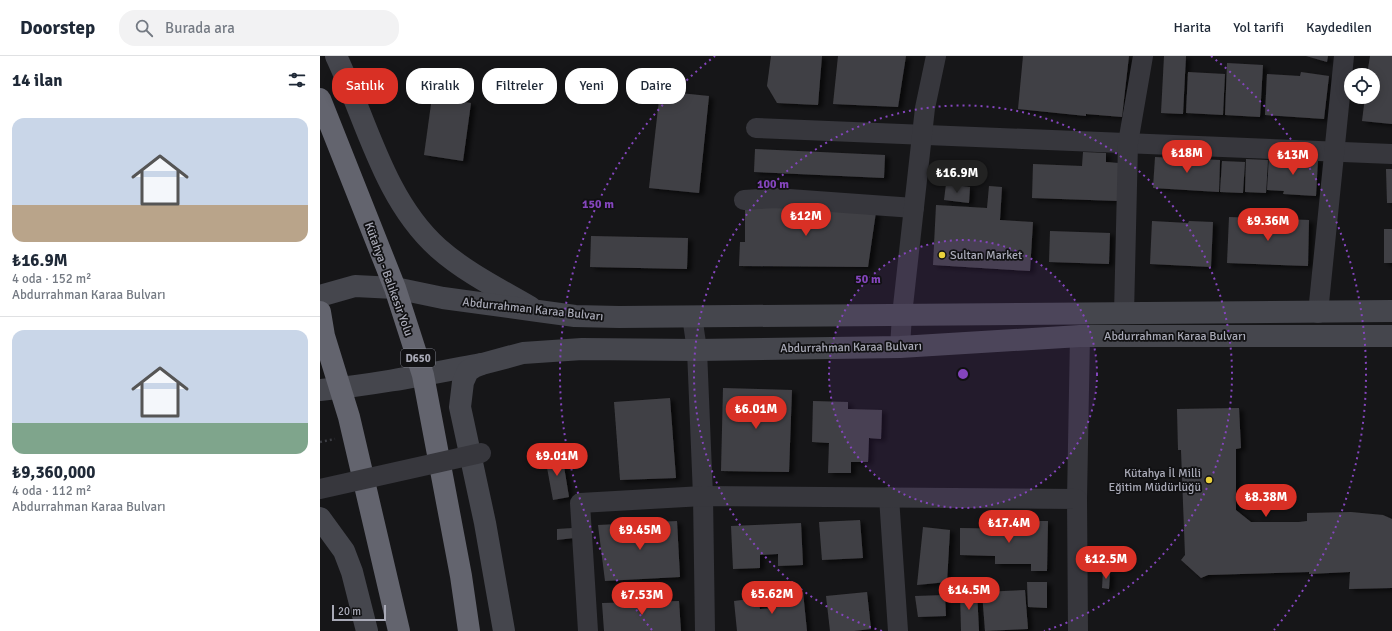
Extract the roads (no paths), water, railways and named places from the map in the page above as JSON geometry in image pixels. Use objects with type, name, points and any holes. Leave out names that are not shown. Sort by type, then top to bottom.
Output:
[{"type":"highway","name":"Kütahya - Balıkesir Yolu","points":[[320,99],[395,288],[423,375],[461,576],[469,631]]},
{"type":"highway","points":[[320,312],[331,389],[349,417],[399,631]]},
{"type":"main road","points":[[336,56],[342,68]]},
{"type":"main road","points":[[344,56],[346,68]]},
{"type":"main road","points":[[357,104],[385,174],[415,223],[438,248],[468,270],[538,312]]},
{"type":"main road","name":"Abdurrahman Karaa Bulvarı","points":[[320,296],[355,286],[395,288],[443,298],[538,312],[575,316],[619,317],[1318,313],[1392,311]]},
{"type":"main road","name":"Abdurrahman Karaa Bulvarı","points":[[504,631],[485,522],[460,407],[463,382],[468,372],[474,367],[482,364],[524,353],[582,349],[697,350],[900,347],[1080,336],[1392,336]]},
{"type":"main road","points":[[331,389],[423,375],[482,364]]},
{"type":"main road","points":[[320,518],[344,551],[352,572],[367,631]]},
{"type":"street","points":[[900,347],[902,315],[925,108],[936,56]]},
{"type":"street","points":[[1124,314],[1128,143],[1143,56]]},
{"type":"street","points":[[1318,313],[1344,56]]},
{"type":"street","points":[[756,128],[1392,154]]},
{"type":"street","points":[[744,200],[775,198],[914,208]]},
{"type":"street","points":[[692,316],[697,350],[703,496],[705,631]]},
{"type":"street","points":[[1078,631],[1077,499],[1080,336]]},
{"type":"street","points":[[320,489],[481,453]]},
{"type":"street","points":[[588,631],[580,503],[703,496],[1077,499]]},
{"type":"street","points":[[889,497],[898,631]]},
{"type":"place","name":"Sultan Market","points":[[942,255]]},
{"type":"place","name":"Kütahya İl Milli Eğitim Müdürlüğü","points":[[1209,480]]}]
